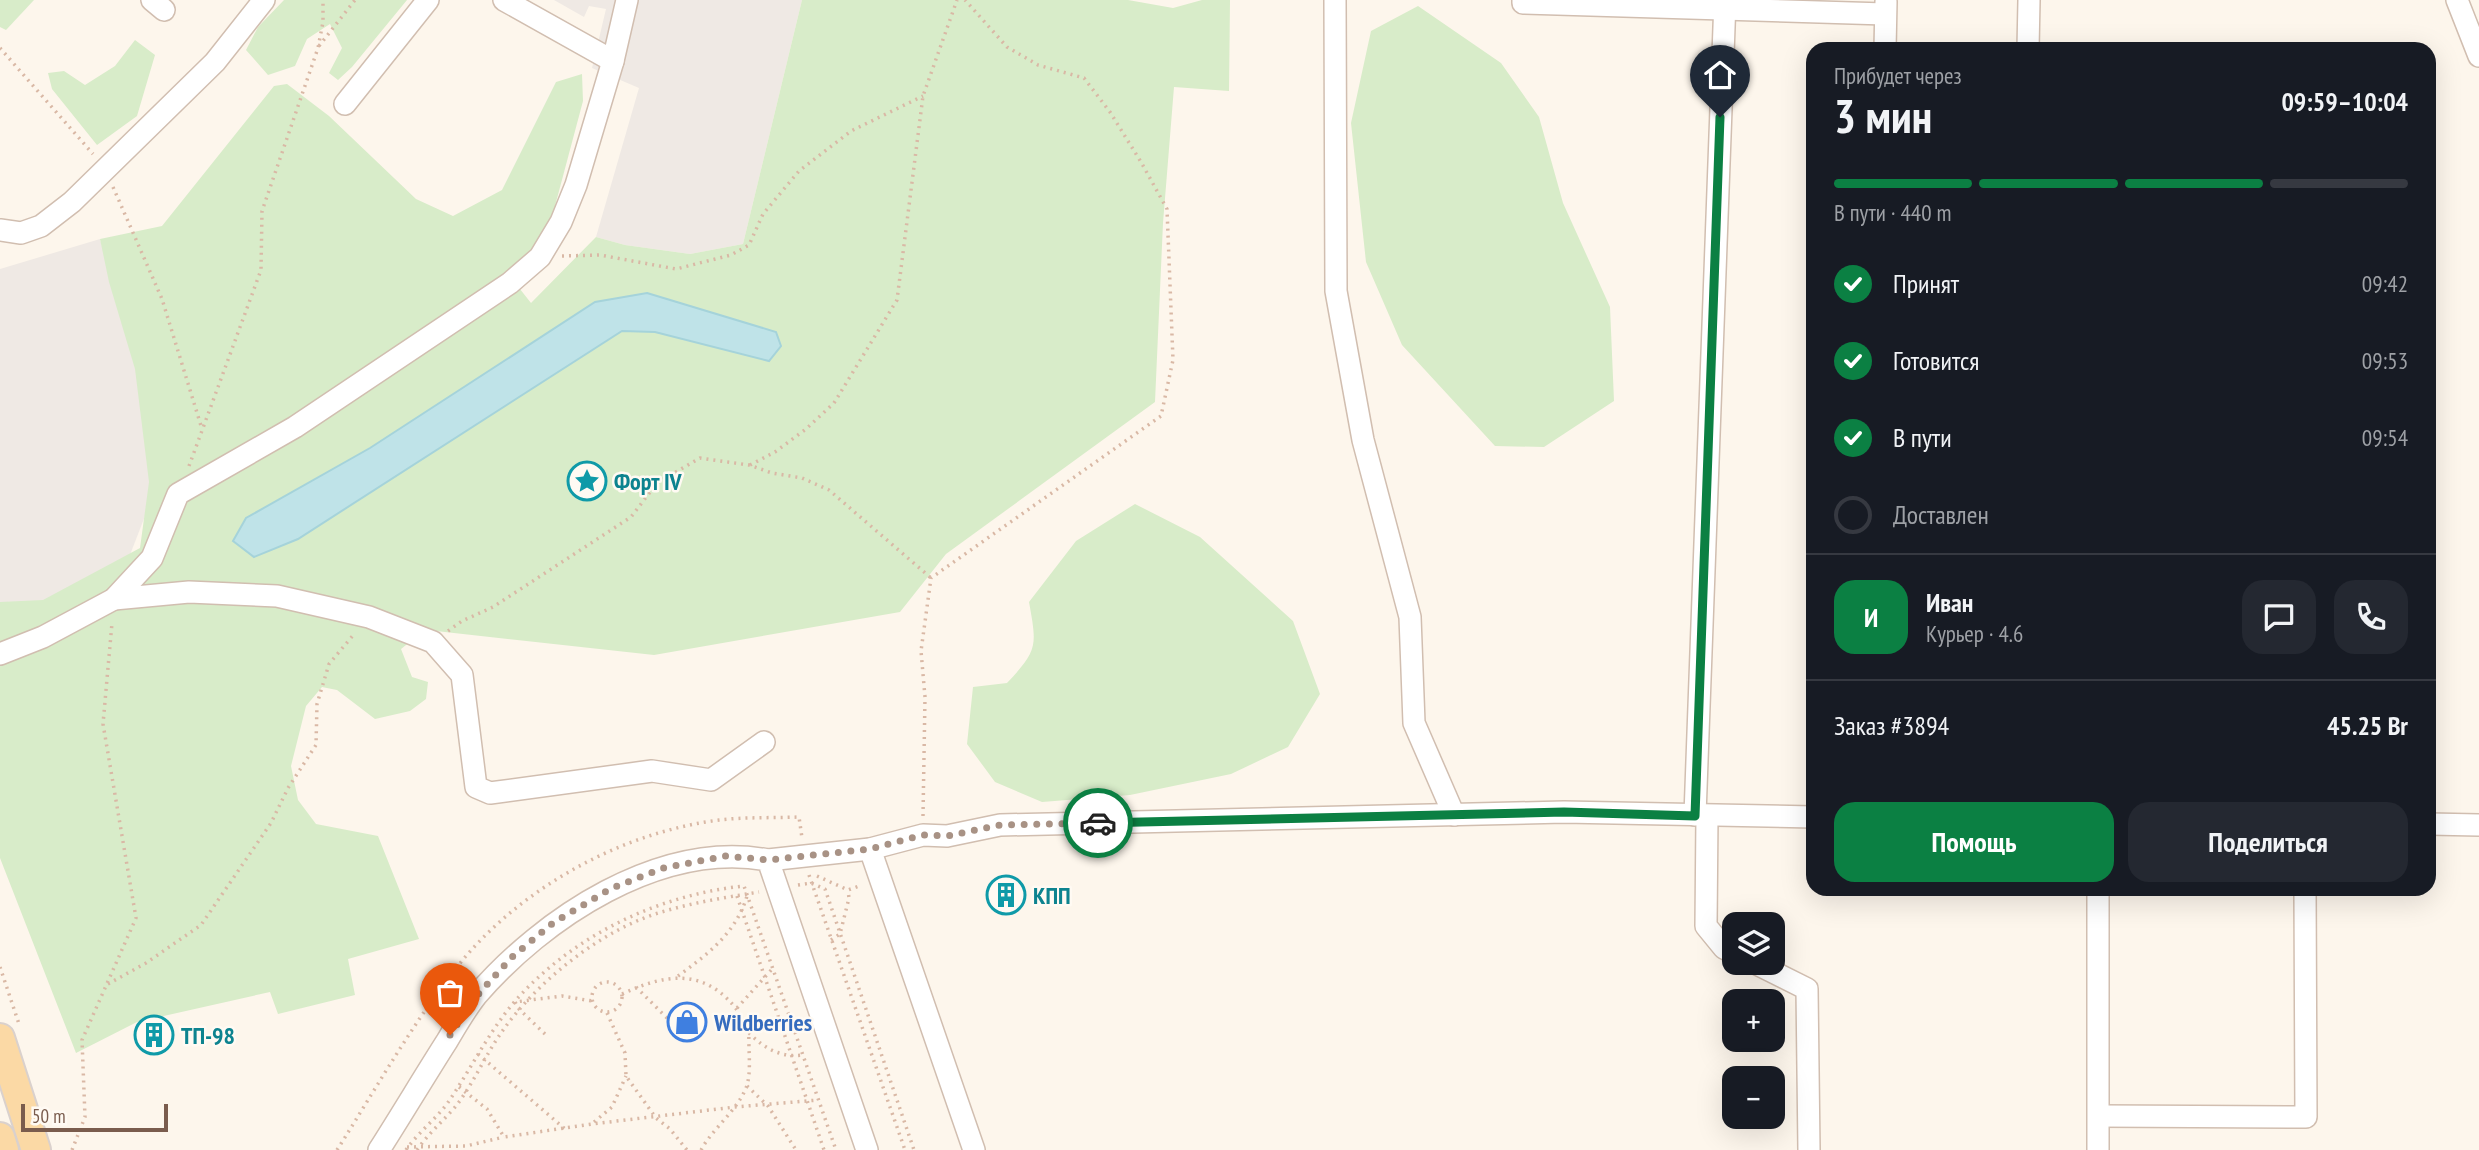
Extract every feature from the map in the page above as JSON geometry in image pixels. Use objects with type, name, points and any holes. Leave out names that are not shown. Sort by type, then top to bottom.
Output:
[{"type":"main road","points":[[0,1038],[36,1150]]},
{"type":"main road","points":[[0,1137],[4,1150]]},
{"type":"street","points":[[0,230],[21,233],[41,226],[72,202],[215,62],[264,0]]},
{"type":"street","points":[[345,104],[429,0]]},
{"type":"street","points":[[504,0],[613,61]]},
{"type":"street","points":[[0,654],[43,637],[114,599],[152,558],[178,494],[295,427],[510,283],[540,257],[561,222],[576,185],[613,61],[627,0]]},
{"type":"street","points":[[1335,0],[1336,291],[1363,440],[1410,617],[1414,723],[1454,815]]},
{"type":"street","points":[[1523,0],[1523,3],[1885,7],[1885,42]]},
{"type":"street","points":[[2028,42],[2029,0]]},
{"type":"street","points":[[2457,0],[2479,56]]},
{"type":"street","points":[[1722,946],[1706,926],[1701,816],[1725,4]]},
{"type":"street","points":[[114,599],[188,592],[277,596],[369,617],[433,642],[462,674],[477,787],[491,793],[652,771],[711,780],[764,742]]},
{"type":"street","points":[[379,1150],[474,999],[512,957],[553,923],[610,889],[663,868],[726,856],[768,860],[870,849],[923,835],[947,836],[1000,825],[1564,812],[1806,817]]},
{"type":"street","points":[[2436,824],[2479,825]]},
{"type":"street","points":[[870,849],[974,1150]]},
{"type":"street","points":[[768,860],[867,1150]]},
{"type":"street","points":[[2098,896],[2098,1150]]},
{"type":"street","points":[[2100,1116],[2306,1117],[2305,896]]},
{"type":"street","points":[[1779,975],[1807,989],[1809,1150]]},
{"type":"path","points":[[178,494],[261,270],[262,211],[318,48],[323,22],[323,0]]},
{"type":"path","points":[[318,48],[355,0]]},
{"type":"path","points":[[749,465],[775,452],[806,429],[834,403],[897,300],[923,96],[957,0]]},
{"type":"path","points":[[923,835],[925,697],[921,651],[931,578],[1161,416],[1173,360],[1167,209],[1141,162],[1110,112],[1084,78],[1038,65],[1007,47],[965,0]]},
{"type":"path","points":[[0,48],[105,168],[162,299],[202,429]]},
{"type":"path","points":[[540,257],[600,255],[676,269],[731,255],[749,245],[763,214],[799,171],[851,131],[923,96]]},
{"type":"path","points":[[433,642],[462,621],[493,607],[631,517],[657,483],[700,458],[749,465],[772,473],[802,478],[829,490],[931,578]]},
{"type":"path","points":[[72,1150],[85,1117],[82,1040],[136,918],[103,724],[114,599]]},
{"type":"path","points":[[107,985],[201,925],[271,823],[288,788],[316,745],[317,704],[329,664],[369,617]]},
{"type":"path","points":[[808,874],[905,1150]]},
{"type":"path","points":[[811,883],[825,889],[914,1150]]},
{"type":"path","points":[[406,1149],[450,1100],[515,1002],[550,967],[621,920],[660,904],[744,886],[836,1150]]},
{"type":"path","points":[[831,940],[840,934],[849,898],[848,890]]},
{"type":"path","points":[[417,1149],[457,1104],[500,1034],[527,999],[573,959],[624,927],[664,911],[747,894]]},
{"type":"path","points":[[677,977],[719,945],[742,912],[747,894]]},
{"type":"path","points":[[737,896],[824,1150]]},
{"type":"path","points":[[736,1009],[773,968]]},
{"type":"path","points":[[607,1013],[619,1006],[622,994],[657,980],[677,977],[703,982],[720,991],[736,1009],[749,1033],[768,1048],[784,1057],[803,1055]]},
{"type":"path","points":[[592,1001],[595,988],[600,984],[613,984],[622,994]]},
{"type":"path","points":[[636,987],[673,1024]]},
{"type":"path","points":[[515,1002],[562,996],[592,1001],[601,1011],[607,1013],[625,1053],[626,1076],[612,1107],[592,1124]]},
{"type":"path","points":[[515,1002],[545,1034]]},
{"type":"path","points":[[701,1150],[707,1139],[735,1107],[747,1086],[749,1033]]},
{"type":"path","points":[[478,1054],[565,1129]]},
{"type":"path","points":[[626,1076],[656,1118],[670,1129],[687,1150]]},
{"type":"path","points":[[458,1086],[487,1109],[504,1137]]},
{"type":"path","points":[[747,1086],[768,1106],[796,1150]]},
{"type":"path","points":[[406,1149],[466,1146],[504,1137],[592,1124],[818,1100]]},
{"type":"shaded area","points":[[554,0],[802,0],[743,244],[690,254],[625,245],[596,237],[639,88],[592,68],[606,9],[589,6],[584,17]]},
{"type":"shaded area","points":[[100,239],[164,467],[128,560],[0,625],[0,269]]},
{"type":"green space","points":[[0,0],[34,0],[6,30],[0,27]]},
{"type":"green space","points":[[284,0],[407,0],[352,67],[338,80],[329,73],[342,48],[330,24],[307,39],[295,66],[268,75],[246,50],[258,27]]},
{"type":"green space","points":[[802,0],[1128,0],[1173,8],[1202,0],[1230,0],[1229,91],[1174,87],[1163,223],[1155,402],[946,554],[900,612],[654,655],[436,631],[416,637],[401,649],[412,677],[428,682],[426,699],[410,711],[375,719],[337,690],[322,687],[306,706],[291,766],[298,800],[316,824],[378,836],[419,939],[348,959],[355,995],[278,1014],[270,992],[137,1022],[76,1053],[0,858],[0,602],[43,600],[140,548],[149,482],[135,369],[109,282],[100,239],[162,226],[274,86],[287,84],[329,116],[416,199],[453,216],[502,190],[556,82],[582,74],[583,101],[551,221],[525,260],[516,284],[531,303],[596,237],[625,245],[690,254],[743,244]]},
{"type":"green space","points":[[1418,6],[1501,63],[1539,117],[1563,203],[1610,307],[1614,401],[1544,447],[1495,446],[1402,345],[1366,262],[1351,123],[1371,31]]},
{"type":"green space","points":[[135,40],[155,55],[137,116],[97,145],[52,89],[48,73],[64,71],[85,85],[115,66]]},
{"type":"green space","points":[[1135,504],[1200,537],[1293,621],[1320,694],[1288,747],[1231,774],[1130,795],[1042,802],[995,782],[967,744],[973,687],[1007,683],[1025,663],[1033,647],[1034,638],[1029,602],[1076,541]]},
{"type":"water","points":[[647,293],[776,332],[781,346],[769,361],[655,332],[622,331],[298,539],[254,557],[233,541],[246,518],[370,448],[595,302]]},
{"type":"way so far","points":[[450,1035],[474,999],[512,957],[553,923],[610,889],[663,868],[726,856],[768,860],[870,849],[923,835],[947,836],[1000,825],[1098,823]]},
{"type":"place","name":"Форт IV","points":[[587,481]]},
{"type":"place","name":"КПП","points":[[1006,895]]},
{"type":"place","name":"Wildberries","points":[[687,1022]]},
{"type":"place","name":"ТП-98","points":[[154,1035]]},
{"type":"route","points":[[1098,823],[1564,812],[1695,816],[1720,117]]}]
